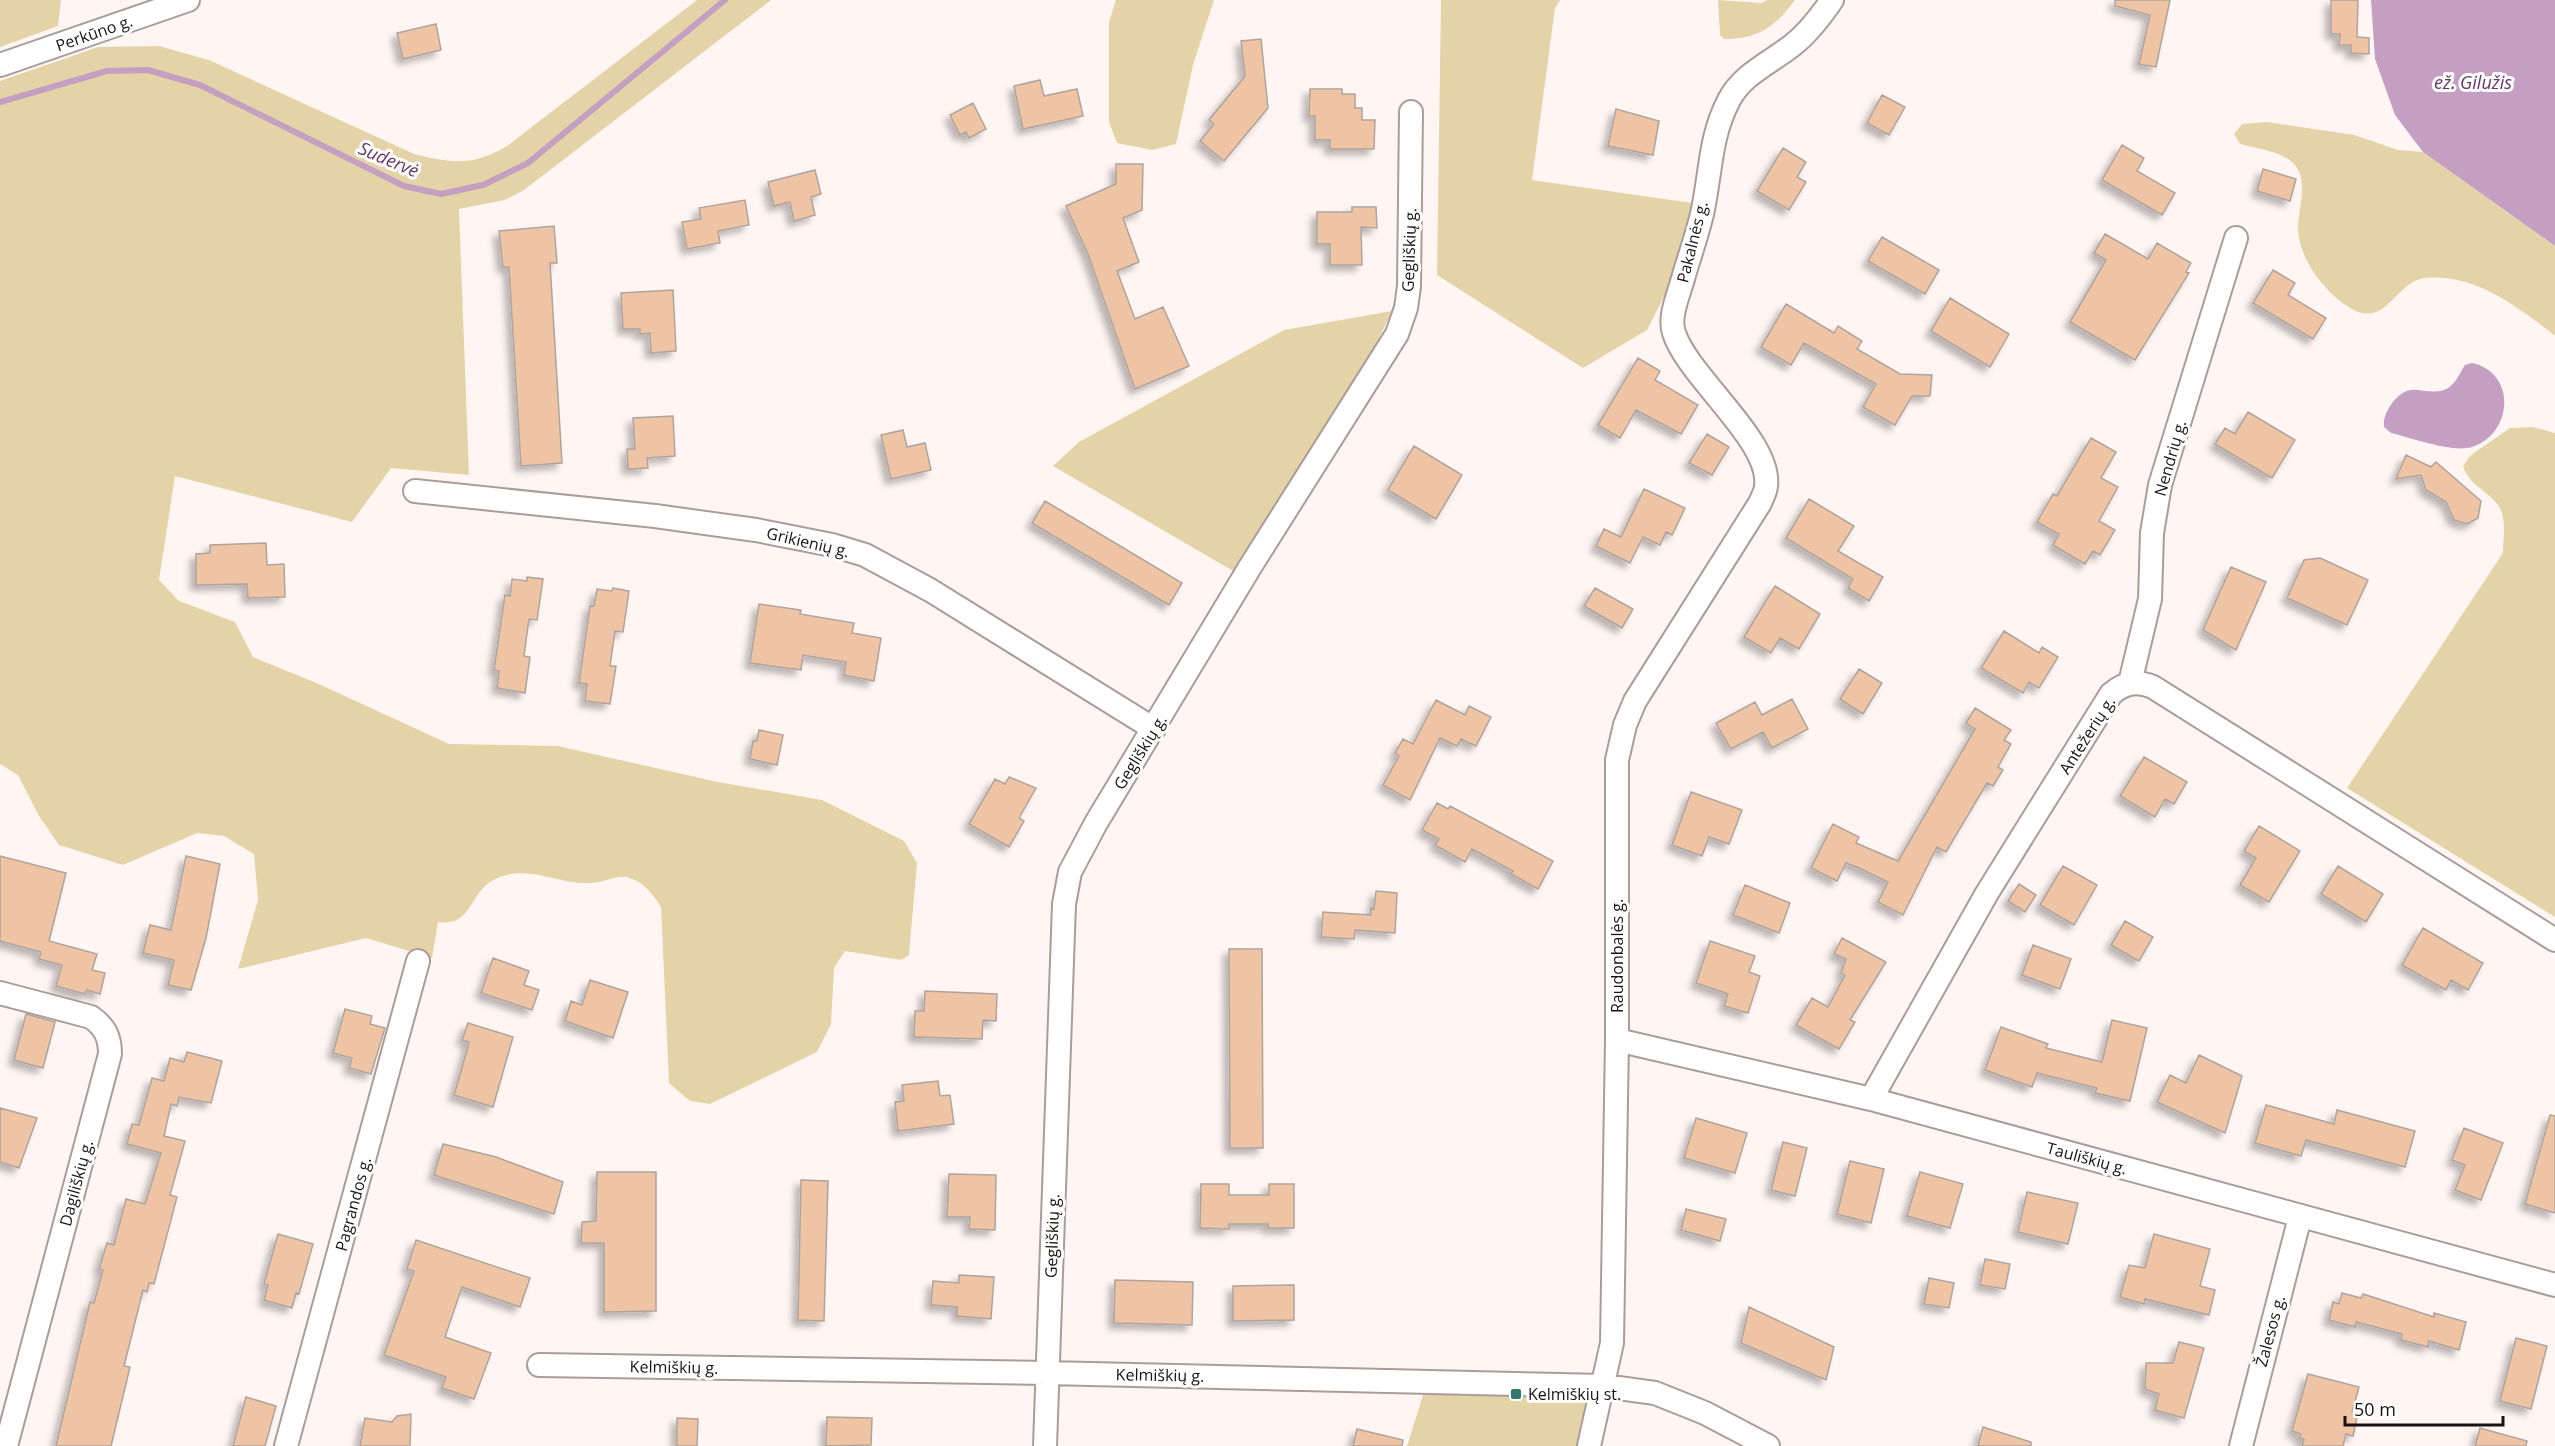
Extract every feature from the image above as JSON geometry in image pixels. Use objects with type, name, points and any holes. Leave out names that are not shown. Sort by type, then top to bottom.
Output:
[{"type":"street","name":"Perkūno g.","points":[[0,65],[188,0]]},
{"type":"street","name":"Pakalnės g.","points":[[1760,503],[1766,486],[1765,469],[1758,451],[1690,361],[1677,339],[1673,332],[1674,307],[1702,213],[1709,160],[1717,129],[1729,98],[1748,76],[1795,44],[1818,20],[1832,0]]},
{"type":"street","name":"Gegliškių g.","points":[[1045,1446],[1064,904],[1070,872],[1250,567],[1396,334],[1406,308],[1410,286],[1411,112]]},
{"type":"street","name":"Nendrių g.","points":[[2130,683],[2150,599],[2152,533],[2160,485],[2236,238]]},
{"type":"street","name":"Grikienių g.","points":[[415,491],[655,516],[756,530],[832,545],[865,555],[930,590],[1154,729]]},
{"type":"street","name":"Raudonbalės g.","points":[[1589,1446],[1612,1343],[1617,1040],[1617,759],[1625,725],[1635,701],[1760,503]]},
{"type":"street","name":"Antežerių g.","points":[[1871,1099],[2000,873],[2111,694],[2119,687],[2130,683],[2141,682],[2153,687],[2555,940]]},
{"type":"street","name":"Pagrandos g.","points":[[286,1446],[418,961]]},
{"type":"street","name":"Dagiliškių g.","points":[[0,993],[91,1017],[103,1025],[110,1041],[110,1054],[6,1446]]},
{"type":"street","name":"Tauliškių g.","points":[[1617,1040],[1871,1099],[2555,1285]]},
{"type":"street","name":"Žalesos g.","points":[[2241,1446],[2300,1216]]},
{"type":"street","name":"Kelmiškių g.","points":[[539,1365],[1047,1373],[1604,1386],[1655,1393],[1705,1413],[1768,1446]]},
{"type":"shaded area","points":[[0,0],[61,0],[58,26],[0,47]]},
{"type":"shaded area","points":[[697,0],[771,0],[524,190],[505,200],[459,209],[469,475],[391,468],[352,522],[175,476],[159,580],[179,601],[235,622],[253,657],[321,685],[449,744],[558,746],[718,782],[822,800],[904,841],[917,863],[909,955],[901,960],[845,951],[834,968],[831,1024],[817,1052],[710,1104],[690,1101],[669,1083],[661,907],[647,889],[633,879],[618,877],[600,882],[579,883],[523,873],[500,877],[482,889],[459,919],[438,922],[432,958],[366,938],[238,969],[258,900],[254,854],[224,836],[197,833],[123,865],[59,845],[39,816],[18,775],[0,764],[0,81],[98,47],[159,46],[209,60],[414,154],[440,160],[472,160],[507,146]]},
{"type":"shaded area","points":[[1116,0],[1214,0],[1193,65],[1176,144],[1152,150],[1117,143],[1109,122],[1109,22]]},
{"type":"shaded area","points":[[1441,0],[1560,0],[1555,8],[1532,180],[1699,204],[1671,283],[1647,330],[1583,368],[1437,275]]},
{"type":"shaded area","points":[[1718,0],[1761,3],[1767,0],[1795,0],[1765,30],[1747,37],[1724,39],[1720,35]]},
{"type":"shaded area","points":[[2267,122],[2354,135],[2398,150],[2423,152],[2555,246],[2555,336],[2495,294],[2461,281],[2443,278],[2425,278],[2415,281],[2384,308],[2376,312],[2367,314],[2345,305],[2316,276],[2303,252],[2298,228],[2302,188],[2295,165],[2277,154],[2240,144],[2234,134],[2242,124]]},
{"type":"shaded area","points":[[1392,311],[1365,367],[1233,571],[1053,466],[1079,442],[1284,330]]},
{"type":"shaded area","points":[[2532,427],[2555,433],[2555,917],[2347,788],[2503,553],[2504,528],[2501,510],[2494,500],[2469,478],[2463,466],[2471,455],[2510,428]]},
{"type":"shaded area","points":[[1425,1389],[1577,1397],[1585,1400],[1589,1408],[1581,1446],[1407,1446]]},
{"type":"water","name":"ež. Gilužis","points":[[2371,0],[2555,0],[2555,246],[2423,152],[2395,115],[2375,59]]},
{"type":"water","points":[[2472,363],[2487,369],[2497,379],[2503,391],[2502,418],[2485,440],[2472,447],[2454,448],[2391,433],[2384,427],[2385,416],[2397,397],[2410,390],[2436,392],[2444,390],[2454,383],[2465,365]]},
{"type":"building","points":[[2115,0],[2170,0],[2156,67],[2139,64],[2150,15],[2115,6]]},
{"type":"building","points":[[2331,0],[2358,0],[2357,37],[2369,38],[2369,54],[2351,53],[2351,45],[2339,45],[2340,34],[2331,34]]},
{"type":"building","points":[[436,24],[441,50],[403,59],[397,33]]},
{"type":"building","points":[[1261,39],[1268,108],[1224,161],[1200,141],[1214,124],[1209,120],[1245,76],[1241,41]]},
{"type":"building","points":[[1040,80],[1044,96],[1077,89],[1083,116],[1023,129],[1014,86]]},
{"type":"building","points":[[1310,89],[1342,89],[1342,94],[1355,94],[1355,108],[1362,108],[1362,120],[1375,120],[1374,149],[1330,149],[1330,140],[1315,140],[1315,116],[1309,116]]},
{"type":"building","points":[[1882,95],[1905,107],[1889,135],[1867,123]]},
{"type":"building","points":[[973,103],[986,129],[969,138],[966,132],[960,135],[950,115]]},
{"type":"building","points":[[1616,109],[1659,121],[1653,155],[1608,146]]},
{"type":"building","points":[[2122,145],[2144,158],[2137,171],[2175,193],[2162,215],[2102,180]]},
{"type":"building","points":[[1783,148],[1806,162],[1797,177],[1806,182],[1789,210],[1757,191]]},
{"type":"building","points":[[1116,164],[1143,164],[1142,210],[1123,218],[1139,262],[1117,271],[1135,319],[1163,307],[1189,366],[1135,389],[1088,254],[1066,206],[1116,184]]},
{"type":"building","points":[[2263,169],[2296,179],[2290,201],[2257,191]]},
{"type":"building","points":[[815,170],[821,194],[811,197],[815,215],[794,221],[790,202],[774,206],[768,182]]},
{"type":"building","points":[[745,200],[749,225],[718,231],[720,243],[687,249],[682,222],[701,219],[699,208]]},
{"type":"building","points":[[1352,207],[1376,207],[1377,228],[1361,227],[1362,265],[1330,265],[1330,244],[1317,244],[1317,212],[1352,212]]},
{"type":"building","points":[[554,226],[557,263],[550,263],[562,463],[521,466],[509,267],[503,267],[499,231]]},
{"type":"building","points":[[2105,234],[2148,259],[2157,243],[2191,263],[2186,272],[2189,273],[2135,360],[2070,322],[2106,260],[2094,253]]},
{"type":"building","points":[[1882,237],[1939,270],[1925,294],[1868,261]]},
{"type":"building","points":[[2273,270],[2295,283],[2288,295],[2326,318],[2313,339],[2253,303]]},
{"type":"building","points":[[673,290],[676,351],[651,353],[650,333],[640,334],[640,329],[623,329],[621,293]]},
{"type":"building","points":[[1950,298],[2009,334],[1990,367],[1931,331]]},
{"type":"building","points":[[1786,304],[1834,333],[1838,326],[1862,341],[1857,349],[1900,374],[1932,375],[1930,396],[1912,396],[1895,425],[1863,407],[1876,384],[1804,343],[1791,365],[1761,347]]},
{"type":"building","points":[[1638,358],[1660,371],[1655,380],[1698,405],[1681,434],[1636,410],[1620,438],[1598,425]]},
{"type":"building","points":[[2248,412],[2295,440],[2272,478],[2215,444],[2225,428],[2235,434]]},
{"type":"building","points":[[673,416],[675,456],[647,458],[648,468],[628,469],[627,449],[635,449],[633,418]]},
{"type":"building","points":[[903,430],[907,447],[925,443],[931,470],[891,479],[881,435]]},
{"type":"building","points":[[1707,434],[1729,447],[1712,475],[1689,463]]},
{"type":"building","points":[[2091,438],[2116,452],[2101,478],[2118,487],[2099,521],[2115,530],[2100,555],[2093,551],[2085,564],[2053,545],[2059,534],[2037,522],[2053,494],[2057,496]]},
{"type":"building","points":[[1414,446],[1462,475],[1436,519],[1388,490]]},
{"type":"building","points":[[2406,455],[2431,467],[2436,462],[2481,501],[2478,518],[2467,524],[2454,520],[2446,502],[2426,490],[2421,475],[2396,479]]},
{"type":"building","points":[[1644,489],[1685,508],[1672,535],[1666,532],[1660,545],[1643,537],[1630,563],[1596,546],[1604,529],[1621,537]]},
{"type":"building","points":[[1809,499],[1854,526],[1838,551],[1883,577],[1869,601],[1848,588],[1853,579],[1786,538]]},
{"type":"building","points":[[1045,501],[1182,583],[1169,605],[1032,523]]},
{"type":"building","points":[[266,543],[267,565],[284,564],[285,597],[248,598],[247,584],[196,585],[196,554],[210,553],[210,545]]},
{"type":"building","points":[[2320,558],[2368,580],[2347,625],[2287,598],[2304,560]]},
{"type":"building","points":[[2231,567],[2266,582],[2236,650],[2203,630]]},
{"type":"building","points":[[527,577],[543,579],[537,620],[529,619],[524,656],[530,657],[525,693],[497,688],[499,671],[494,670],[505,595],[510,596],[512,579],[527,581]]},
{"type":"building","points":[[1775,586],[1820,614],[1799,649],[1780,638],[1771,653],[1744,637]]},
{"type":"building","points":[[613,588],[629,591],[623,632],[615,631],[610,666],[616,666],[610,704],[585,701],[587,684],[579,683],[590,606],[594,606],[597,589],[612,591]]},
{"type":"building","points":[[1595,588],[1633,609],[1622,628],[1584,606]]},
{"type":"building","points":[[759,604],[801,610],[800,614],[854,623],[852,633],[881,638],[874,681],[844,675],[846,662],[803,655],[801,670],[750,663]]},
{"type":"building","points":[[2004,631],[2039,653],[2042,647],[2058,657],[2039,688],[2029,682],[2023,693],[1981,668]]},
{"type":"building","points":[[1859,669],[1882,683],[1863,714],[1840,699]]},
{"type":"building","points":[[1792,699],[1808,729],[1772,748],[1763,732],[1731,749],[1716,723],[1755,702],[1762,715]]},
{"type":"building","points":[[1436,700],[1465,715],[1469,706],[1491,717],[1476,746],[1461,739],[1457,746],[1440,738],[1410,800],[1383,785],[1399,756],[1395,753],[1403,739],[1413,744]]},
{"type":"building","points":[[1975,708],[2011,730],[2004,740],[2011,744],[1998,767],[2003,770],[1993,786],[1987,783],[1946,852],[1937,847],[1903,915],[1878,902],[1888,882],[1846,863],[1837,881],[1811,868],[1833,824],[1859,837],[1856,843],[1898,861],[1975,729],[1966,723]]},
{"type":"building","points":[[759,730],[783,735],[777,765],[750,759],[753,741],[757,741]]},
{"type":"building","points":[[2144,757],[2187,782],[2174,804],[2165,799],[2155,817],[2120,796]]},
{"type":"building","points":[[1009,777],[1036,788],[1019,818],[1024,821],[1009,847],[969,824],[995,779],[1005,784]]},
{"type":"building","points":[[1691,792],[1742,810],[1729,844],[1709,837],[1702,856],[1672,845]]},
{"type":"building","points":[[1437,803],[1448,809],[1450,806],[1553,861],[1538,889],[1511,874],[1513,871],[1472,849],[1465,862],[1435,845],[1439,839],[1422,830]]},
{"type":"building","points":[[2259,826],[2300,851],[2269,902],[2240,885],[2256,858],[2244,851]]},
{"type":"building","points":[[0,856],[66,873],[49,941],[97,954],[92,970],[105,973],[100,994],[87,990],[85,994],[56,986],[62,965],[39,959],[41,952],[0,941]]},
{"type":"building","points":[[186,856],[220,864],[206,938],[191,990],[168,985],[174,960],[143,953],[150,925],[171,930]]},
{"type":"building","points":[[2063,866],[2097,885],[2074,925],[2040,905]]},
{"type":"building","points":[[2338,866],[2383,894],[2366,922],[2321,894]]},
{"type":"building","points":[[2019,884],[2036,895],[2025,912],[2008,901]]},
{"type":"building","points":[[1745,885],[1790,903],[1779,933],[1733,915]]},
{"type":"building","points":[[1376,891],[1397,893],[1395,933],[1355,930],[1354,939],[1321,937],[1323,912],[1371,915]]},
{"type":"building","points":[[2125,921],[2153,937],[2139,961],[2111,945]]},
{"type":"building","points":[[2423,928],[2483,963],[2468,990],[2451,980],[2446,990],[2402,965]]},
{"type":"building","points":[[1842,938],[1886,962],[1850,1020],[1855,1022],[1839,1049],[1796,1025],[1812,998],[1828,1007],[1845,975],[1841,973],[1846,959],[1834,954]]},
{"type":"building","points":[[1710,941],[1755,956],[1749,972],[1760,976],[1748,1013],[1724,1006],[1728,994],[1696,983]]},
{"type":"building","points":[[2033,945],[2071,959],[2060,989],[2022,975]]},
{"type":"building","points":[[1229,949],[1262,949],[1263,1148],[1230,1148]]},
{"type":"building","points":[[493,958],[529,971],[524,985],[539,990],[532,1010],[481,993]]},
{"type":"building","points":[[590,980],[628,992],[613,1038],[565,1021],[571,1001],[582,1005]]},
{"type":"building","points":[[925,991],[997,994],[996,1021],[983,1020],[982,1039],[914,1037],[915,1011],[924,1011]]},
{"type":"building","points":[[345,1009],[372,1016],[370,1024],[385,1028],[371,1074],[349,1068],[352,1058],[333,1053]]},
{"type":"building","points":[[26,1014],[55,1022],[43,1068],[14,1060]]},
{"type":"building","points":[[2112,1020],[2147,1028],[2130,1101],[2095,1093],[2097,1088],[2037,1073],[2032,1087],[1985,1070],[2001,1027],[2048,1044],[2046,1048],[2102,1062]]},
{"type":"building","points":[[468,1023],[513,1037],[493,1107],[454,1095],[469,1042],[462,1040]]},
{"type":"building","points":[[187,1052],[222,1061],[211,1103],[179,1097],[177,1106],[171,1104],[164,1136],[185,1141],[170,1195],[177,1197],[154,1284],[149,1283],[147,1292],[143,1290],[124,1366],[130,1367],[111,1446],[56,1446],[90,1302],[94,1303],[103,1270],[99,1269],[107,1243],[114,1245],[126,1199],[145,1204],[161,1153],[127,1144],[132,1124],[139,1125],[152,1078],[164,1081],[170,1058],[184,1062]]},
{"type":"building","points":[[2199,1055],[2242,1076],[2225,1133],[2157,1102],[2170,1075],[2186,1083]]},
{"type":"building","points":[[938,1081],[940,1096],[950,1095],[954,1124],[898,1131],[895,1102],[904,1101],[902,1085]]},
{"type":"building","points":[[2266,1105],[2334,1124],[2337,1110],[2415,1131],[2405,1167],[2306,1140],[2301,1156],[2255,1143]]},
{"type":"building","points":[[0,1108],[37,1118],[19,1168],[0,1162]]},
{"type":"building","points":[[2550,1115],[2555,1116],[2555,1213],[2525,1204]]},
{"type":"building","points":[[1696,1118],[1747,1133],[1735,1173],[1684,1158]]},
{"type":"building","points":[[2464,1128],[2503,1143],[2481,1200],[2455,1190],[2465,1165],[2452,1160]]},
{"type":"building","points":[[1783,1142],[1807,1148],[1795,1196],[1771,1190]]},
{"type":"building","points":[[443,1144],[496,1157],[563,1182],[554,1214],[434,1175]]},
{"type":"building","points":[[1850,1161],[1884,1169],[1871,1223],[1837,1214]]},
{"type":"building","points":[[597,1172],[656,1172],[656,1311],[604,1312],[604,1243],[581,1243],[582,1222],[596,1221]]},
{"type":"building","points":[[1920,1172],[1963,1184],[1950,1228],[1907,1216]]},
{"type":"building","points":[[949,1174],[996,1175],[995,1230],[969,1229],[970,1217],[947,1217]]},
{"type":"building","points":[[801,1180],[828,1181],[824,1321],[798,1320]]},
{"type":"building","points":[[1201,1184],[1229,1184],[1229,1195],[1269,1195],[1269,1184],[1294,1184],[1294,1228],[1268,1228],[1268,1224],[1229,1224],[1229,1229],[1200,1228]]},
{"type":"building","points":[[2027,1192],[2078,1203],[2068,1244],[2018,1232]]},
{"type":"building","points":[[1686,1209],[1726,1219],[1720,1241],[1681,1230]]},
{"type":"building","points":[[278,1234],[313,1244],[299,1294],[296,1293],[292,1308],[264,1300],[268,1285],[264,1284]]},
{"type":"building","points":[[2154,1234],[2210,1249],[2200,1286],[2215,1290],[2209,1315],[2145,1299],[2144,1304],[2120,1297],[2129,1265],[2145,1268]]},
{"type":"building","points":[[416,1240],[530,1278],[520,1307],[462,1287],[445,1337],[491,1353],[474,1399],[442,1388],[446,1377],[384,1355],[414,1271],[407,1269]]},
{"type":"building","points":[[1985,1259],[2010,1264],[2005,1289],[1980,1285]]},
{"type":"building","points":[[959,1275],[994,1277],[991,1319],[957,1316],[957,1307],[931,1305],[933,1281],[959,1283]]},
{"type":"building","points":[[1929,1278],[1954,1283],[1949,1308],[1924,1304]]},
{"type":"building","points":[[1115,1280],[1193,1282],[1192,1325],[1114,1323]]},
{"type":"building","points":[[1294,1285],[1294,1320],[1233,1321],[1233,1286]]},
{"type":"building","points":[[2342,1293],[2361,1298],[2363,1294],[2434,1317],[2434,1313],[2466,1322],[2459,1350],[2429,1341],[2428,1347],[2401,1340],[2402,1334],[2356,1322],[2355,1327],[2329,1320],[2333,1302],[2339,1304]]},
{"type":"building","points":[[1749,1307],[1834,1347],[1826,1380],[1741,1343]]},
{"type":"building","points":[[2516,1338],[2547,1346],[2531,1409],[2500,1401]]},
{"type":"building","points":[[2179,1342],[2204,1348],[2184,1418],[2155,1410],[2159,1394],[2145,1389],[2146,1363],[2173,1363]]},
{"type":"building","points":[[2308,1374],[2359,1387],[2352,1412],[2358,1413],[2353,1436],[2346,1434],[2343,1446],[2302,1446],[2304,1439],[2299,1438],[2301,1434],[2292,1431]]},
{"type":"building","points":[[246,1397],[276,1406],[265,1446],[233,1446]]},
{"type":"building","points":[[411,1414],[410,1446],[360,1446],[365,1418],[392,1422],[397,1416]]},
{"type":"building","points":[[827,1417],[872,1418],[871,1445],[826,1446]]},
{"type":"building","points":[[677,1418],[698,1419],[697,1446],[677,1446]]},
{"type":"building","points":[[1983,1427],[2031,1442],[2031,1446],[1978,1446]]},
{"type":"building","points":[[2480,1428],[2527,1441],[2526,1446],[2475,1446]]},
{"type":"building","points":[[1357,1429],[1403,1440],[1402,1446],[1353,1446]]},
{"type":"waterway","name":"Sudervė","points":[[0,102],[107,71],[148,70],[200,85],[404,186],[441,194],[483,185],[528,163],[725,0]]},
{"type":"place","name":"Kelmiškių st.","points":[[1516,1394]]}]
